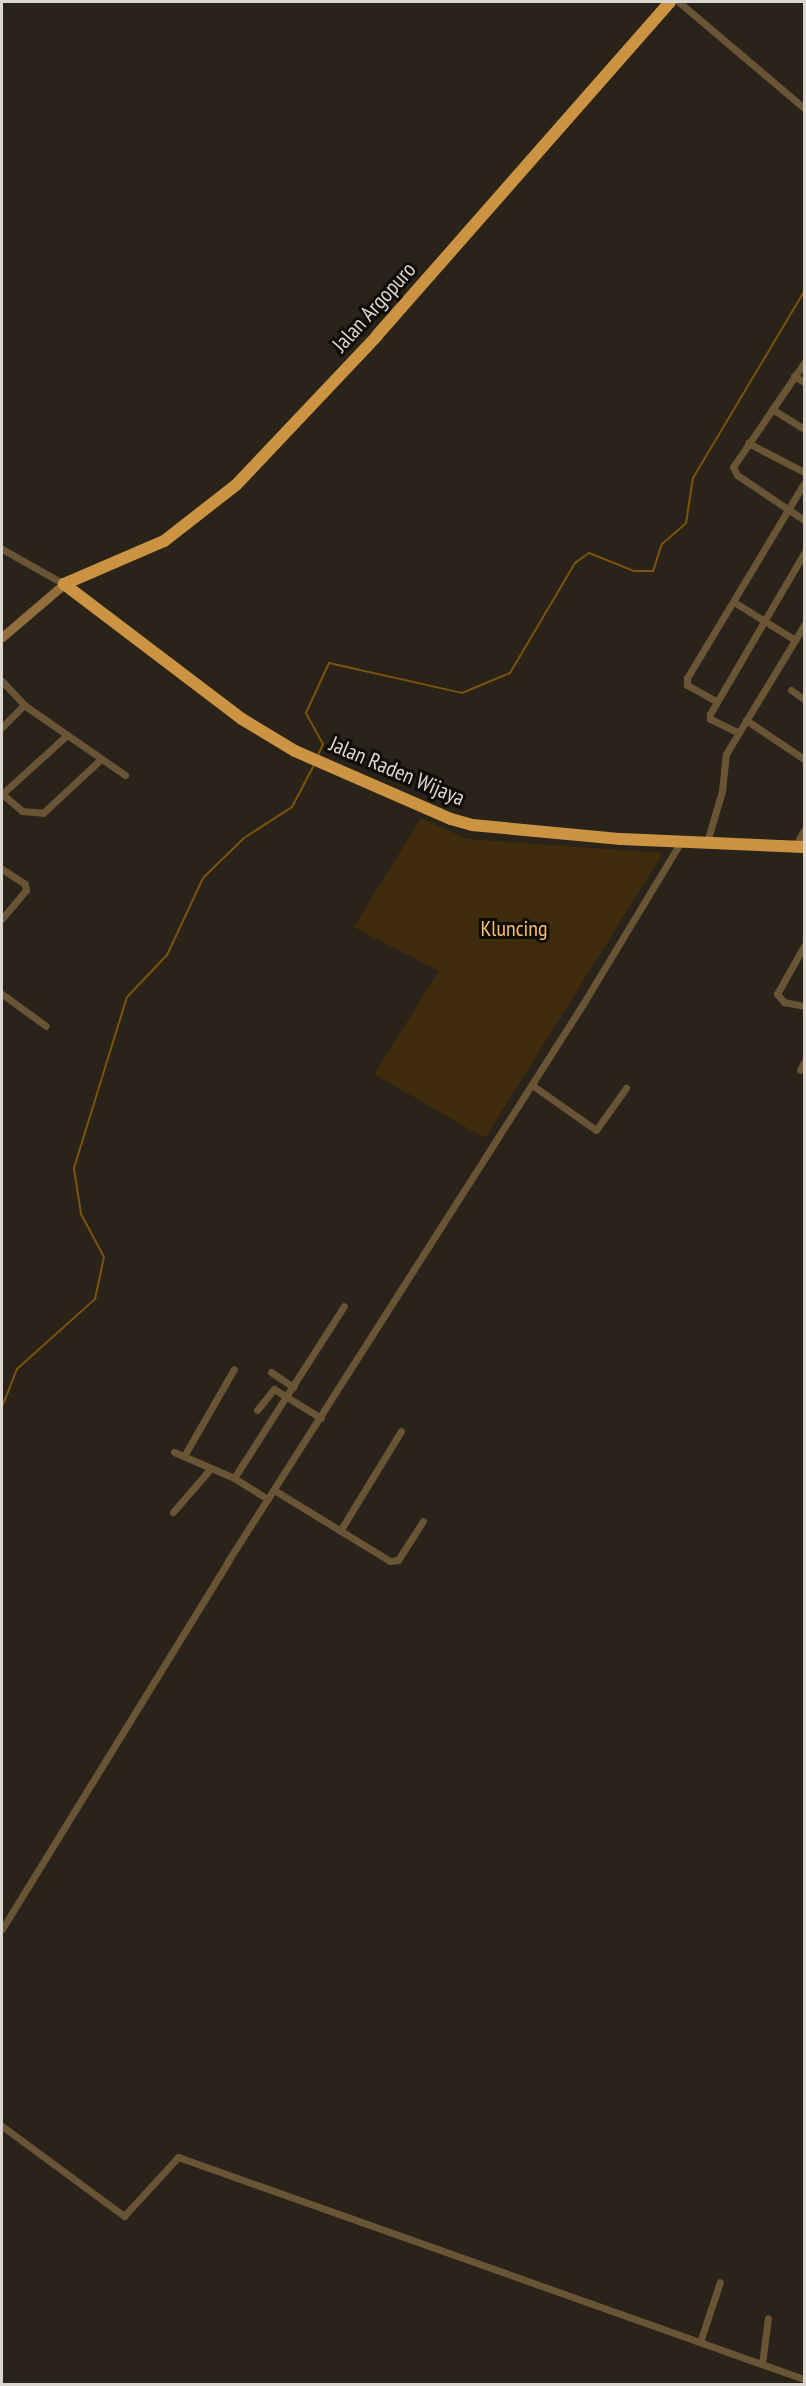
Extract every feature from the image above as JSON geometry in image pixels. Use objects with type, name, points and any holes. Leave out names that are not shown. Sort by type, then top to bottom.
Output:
[{"type":"highway","name":"Jalan Argopuro","points":[[64,584],[164,541],[236,484],[377,336],[670,2]]},
{"type":"highway","name":"Jalan Raden Wijaya","points":[[64,584],[242,719],[312,758],[472,825],[680,843],[707,842],[800,847]]},
{"type":"street","points":[[679,2],[804,108]]},
{"type":"street","points":[[804,363],[748,443],[734,471],[804,520]]},
{"type":"street","points":[[794,376],[804,382]]},
{"type":"street","points":[[772,409],[804,429]]},
{"type":"street","points":[[748,443],[804,472]]},
{"type":"street","points":[[716,701],[687,685],[687,678],[804,483]]},
{"type":"street","points":[[2,549],[64,584],[2,637]]},
{"type":"street","points":[[737,732],[710,718],[716,701],[766,621],[804,553]]},
{"type":"street","points":[[734,602],[795,640]]},
{"type":"street","points":[[707,842],[722,791],[726,754],[737,732],[804,625]]},
{"type":"street","points":[[2,681],[24,705],[125,775]]},
{"type":"street","points":[[791,690],[804,699]]},
{"type":"street","points":[[2,727],[24,705]]},
{"type":"street","points":[[746,720],[804,759]]},
{"type":"street","points":[[67,735],[2,794],[22,811],[43,813],[101,759]]},
{"type":"street","points":[[800,847],[804,831]]},
{"type":"street","points":[[2,1929],[268,1498],[532,1085],[680,843]]},
{"type":"street","points":[[2,869],[25,884],[26,890],[2,919]]},
{"type":"street","points":[[804,946],[778,998],[804,1006]]},
{"type":"street","points":[[794,964],[804,962]]},
{"type":"street","points":[[2,994],[46,1026]]},
{"type":"street","points":[[800,1070],[804,1062]]},
{"type":"street","points":[[532,1085],[596,1130],[626,1088]]},
{"type":"street","points":[[234,1478],[345,1306]]},
{"type":"street","points":[[184,1456],[234,1369]]},
{"type":"street","points":[[271,1372],[293,1387]]},
{"type":"street","points":[[257,1410],[272,1389],[288,1396],[321,1418]]},
{"type":"street","points":[[340,1531],[401,1431]]},
{"type":"street","points":[[174,1452],[234,1478],[268,1498]]},
{"type":"street","points":[[173,1512],[211,1468]]},
{"type":"street","points":[[274,1490],[393,1562],[398,1560],[423,1521]]},
{"type":"street","points":[[2,2126],[124,2216],[178,2157],[804,2379]]},
{"type":"street","points":[[700,2342],[720,2282]]},
{"type":"street","points":[[762,2364],[768,2319]]},
{"type":"green space","name":"Kluncing","points":[[421,818],[467,839],[663,853],[485,1138],[374,1074],[439,971],[354,927]]},
{"type":"waterway","points":[[318,755],[323,744],[306,713],[329,663],[462,693],[510,673],[575,563],[589,553],[634,571],[653,571],[662,544],[686,523],[693,478],[804,292]]},
{"type":"waterway","points":[[2,1407],[17,1369],[95,1299],[104,1257],[81,1214],[74,1168],[127,997],[167,955],[203,878],[244,838],[292,807],[315,763]]}]
